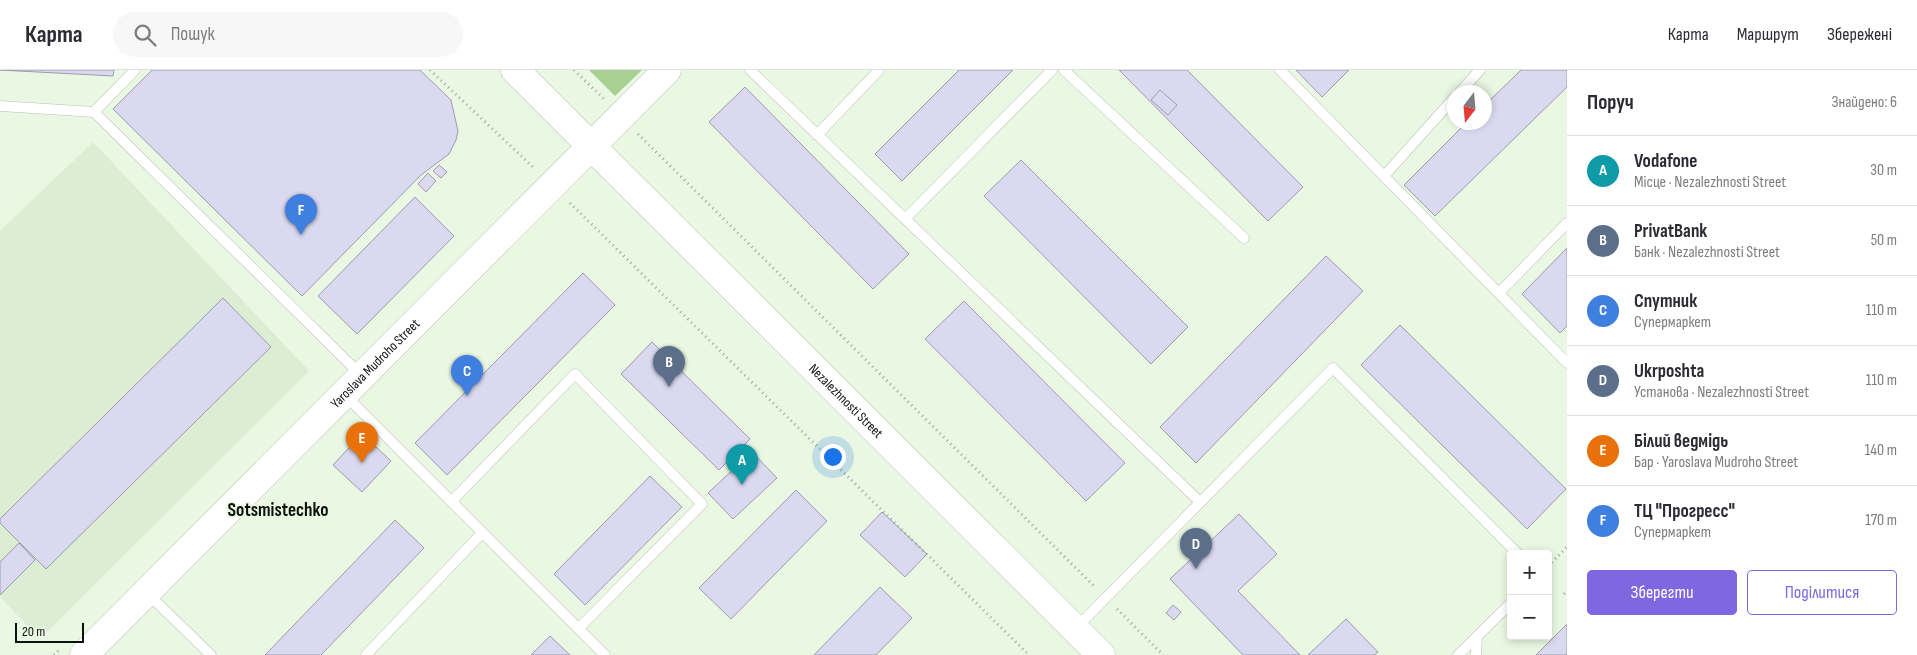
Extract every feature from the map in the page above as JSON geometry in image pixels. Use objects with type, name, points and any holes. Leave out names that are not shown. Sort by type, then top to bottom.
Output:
[{"type":"street","name":"Nezalezhnosti Street","points":[[515,70],[1101,655]]},
{"type":"street","name":"Yaroslava Mudroho Street","points":[[84,655],[667,70]]},
{"type":"lane","points":[[94,112],[135,70]]},
{"type":"lane","points":[[750,70],[1200,502]]},
{"type":"lane","points":[[818,135],[878,70]]},
{"type":"lane","points":[[905,219],[1052,70]]},
{"type":"lane","points":[[1064,70],[1244,238]]},
{"type":"lane","points":[[1280,70],[1385,175],[1567,363]]},
{"type":"lane","points":[[1466,85],[1480,70]]},
{"type":"lane","points":[[0,106],[94,112],[353,385],[451,502],[605,655]]},
{"type":"lane","points":[[1385,175],[1447,106]]},
{"type":"lane","points":[[1499,293],[1567,223]]},
{"type":"lane","points":[[1075,629],[1333,368],[1514,550]]},
{"type":"lane","points":[[451,502],[576,374],[702,504],[579,628]]},
{"type":"lane","points":[[366,655],[482,533]]},
{"type":"lane","points":[[147,592],[211,655]]},
{"type":"lane","points":[[1458,655],[1507,607]]},
{"type":"lane","points":[[1476,655],[1477,637]]},
{"type":"path","points":[[430,70],[552,185],[1028,655]]},
{"type":"path","points":[[574,70],[1163,655]]},
{"type":"path","points":[[1552,562],[1567,547]]},
{"type":"shaded area","points":[[93,142],[309,371],[40,639],[0,597],[0,231]]},
{"type":"green space","points":[[589,70],[642,70],[615,96]]},
{"type":"building","points":[[0,70],[114,70],[113,76]]},
{"type":"building","points":[[152,70],[420,70],[451,100],[458,131],[449,154],[421,175],[302,296],[113,109]]},
{"type":"building","points":[[959,70],[1013,70],[902,181],[875,154]]},
{"type":"building","points":[[1119,70],[1187,70],[1303,187],[1268,221]]},
{"type":"building","points":[[1296,70],[1349,70],[1322,97]]},
{"type":"building","points":[[1521,70],[1567,70],[1567,87],[1435,216],[1404,185],[1459,130],[1492,130],[1492,98]]},
{"type":"building","points":[[745,87],[909,254],[873,289],[709,122]]},
{"type":"building","points":[[1160,90],[1177,105],[1168,115],[1151,100]]},
{"type":"building","points":[[1021,160],[1188,327],[1151,364],[984,196]]},
{"type":"building","points":[[439,165],[447,172],[441,178],[433,171]]},
{"type":"building","points":[[428,173],[436,181],[426,192],[418,184]]},
{"type":"building","points":[[415,197],[454,236],[357,334],[318,296]]},
{"type":"building","points":[[1567,248],[1567,326],[1560,333],[1522,294]]},
{"type":"building","points":[[1326,256],[1363,291],[1196,463],[1160,427]]},
{"type":"building","points":[[583,273],[615,305],[447,475],[415,443]]},
{"type":"building","points":[[223,298],[271,347],[46,569],[0,523],[0,519]]},
{"type":"building","points":[[964,301],[1125,463],[1086,501],[925,339]]},
{"type":"building","points":[[1400,325],[1566,489],[1527,529],[1361,365]]},
{"type":"building","points":[[652,342],[750,439],[719,470],[621,374]]},
{"type":"building","points":[[362,434],[391,461],[362,492],[333,465]]},
{"type":"building","points":[[752,452],[777,478],[733,519],[708,493]]},
{"type":"building","points":[[650,476],[682,507],[585,605],[554,574]]},
{"type":"building","points":[[796,490],[827,521],[731,619],[699,588]]},
{"type":"building","points":[[882,512],[927,554],[905,577],[860,535]]},
{"type":"building","points":[[1239,514],[1277,554],[1238,591],[1300,655],[1243,655],[1170,579]]},
{"type":"building","points":[[395,520],[424,548],[321,655],[265,655]]},
{"type":"building","points":[[19,543],[35,560],[0,595],[0,562]]},
{"type":"building","points":[[880,587],[912,618],[876,655],[814,655]]},
{"type":"building","points":[[1173,605],[1181,612],[1174,620],[1166,613]]},
{"type":"building","points":[[1346,619],[1378,652],[1374,655],[1308,655]]},
{"type":"building","points":[[1567,624],[1567,655],[1536,655],[1552,640]]},
{"type":"building","points":[[550,636],[570,655],[531,655]]},
{"type":"place","name":"ТЦ \"Прогресс\"","points":[[301,235]]},
{"type":"place","name":"PrivatBank","points":[[669,387]]},
{"type":"place","name":"Спутник","points":[[467,396]]},
{"type":"place","name":"Білий ведмідь","points":[[362,463]]},
{"type":"place","name":"Vodafone","points":[[742,485]]},
{"type":"place","name":"Ukrposhta","points":[[1196,569]]},
{"type":"district","name":"Sotsmistechko","points":[[278,509]]}]
